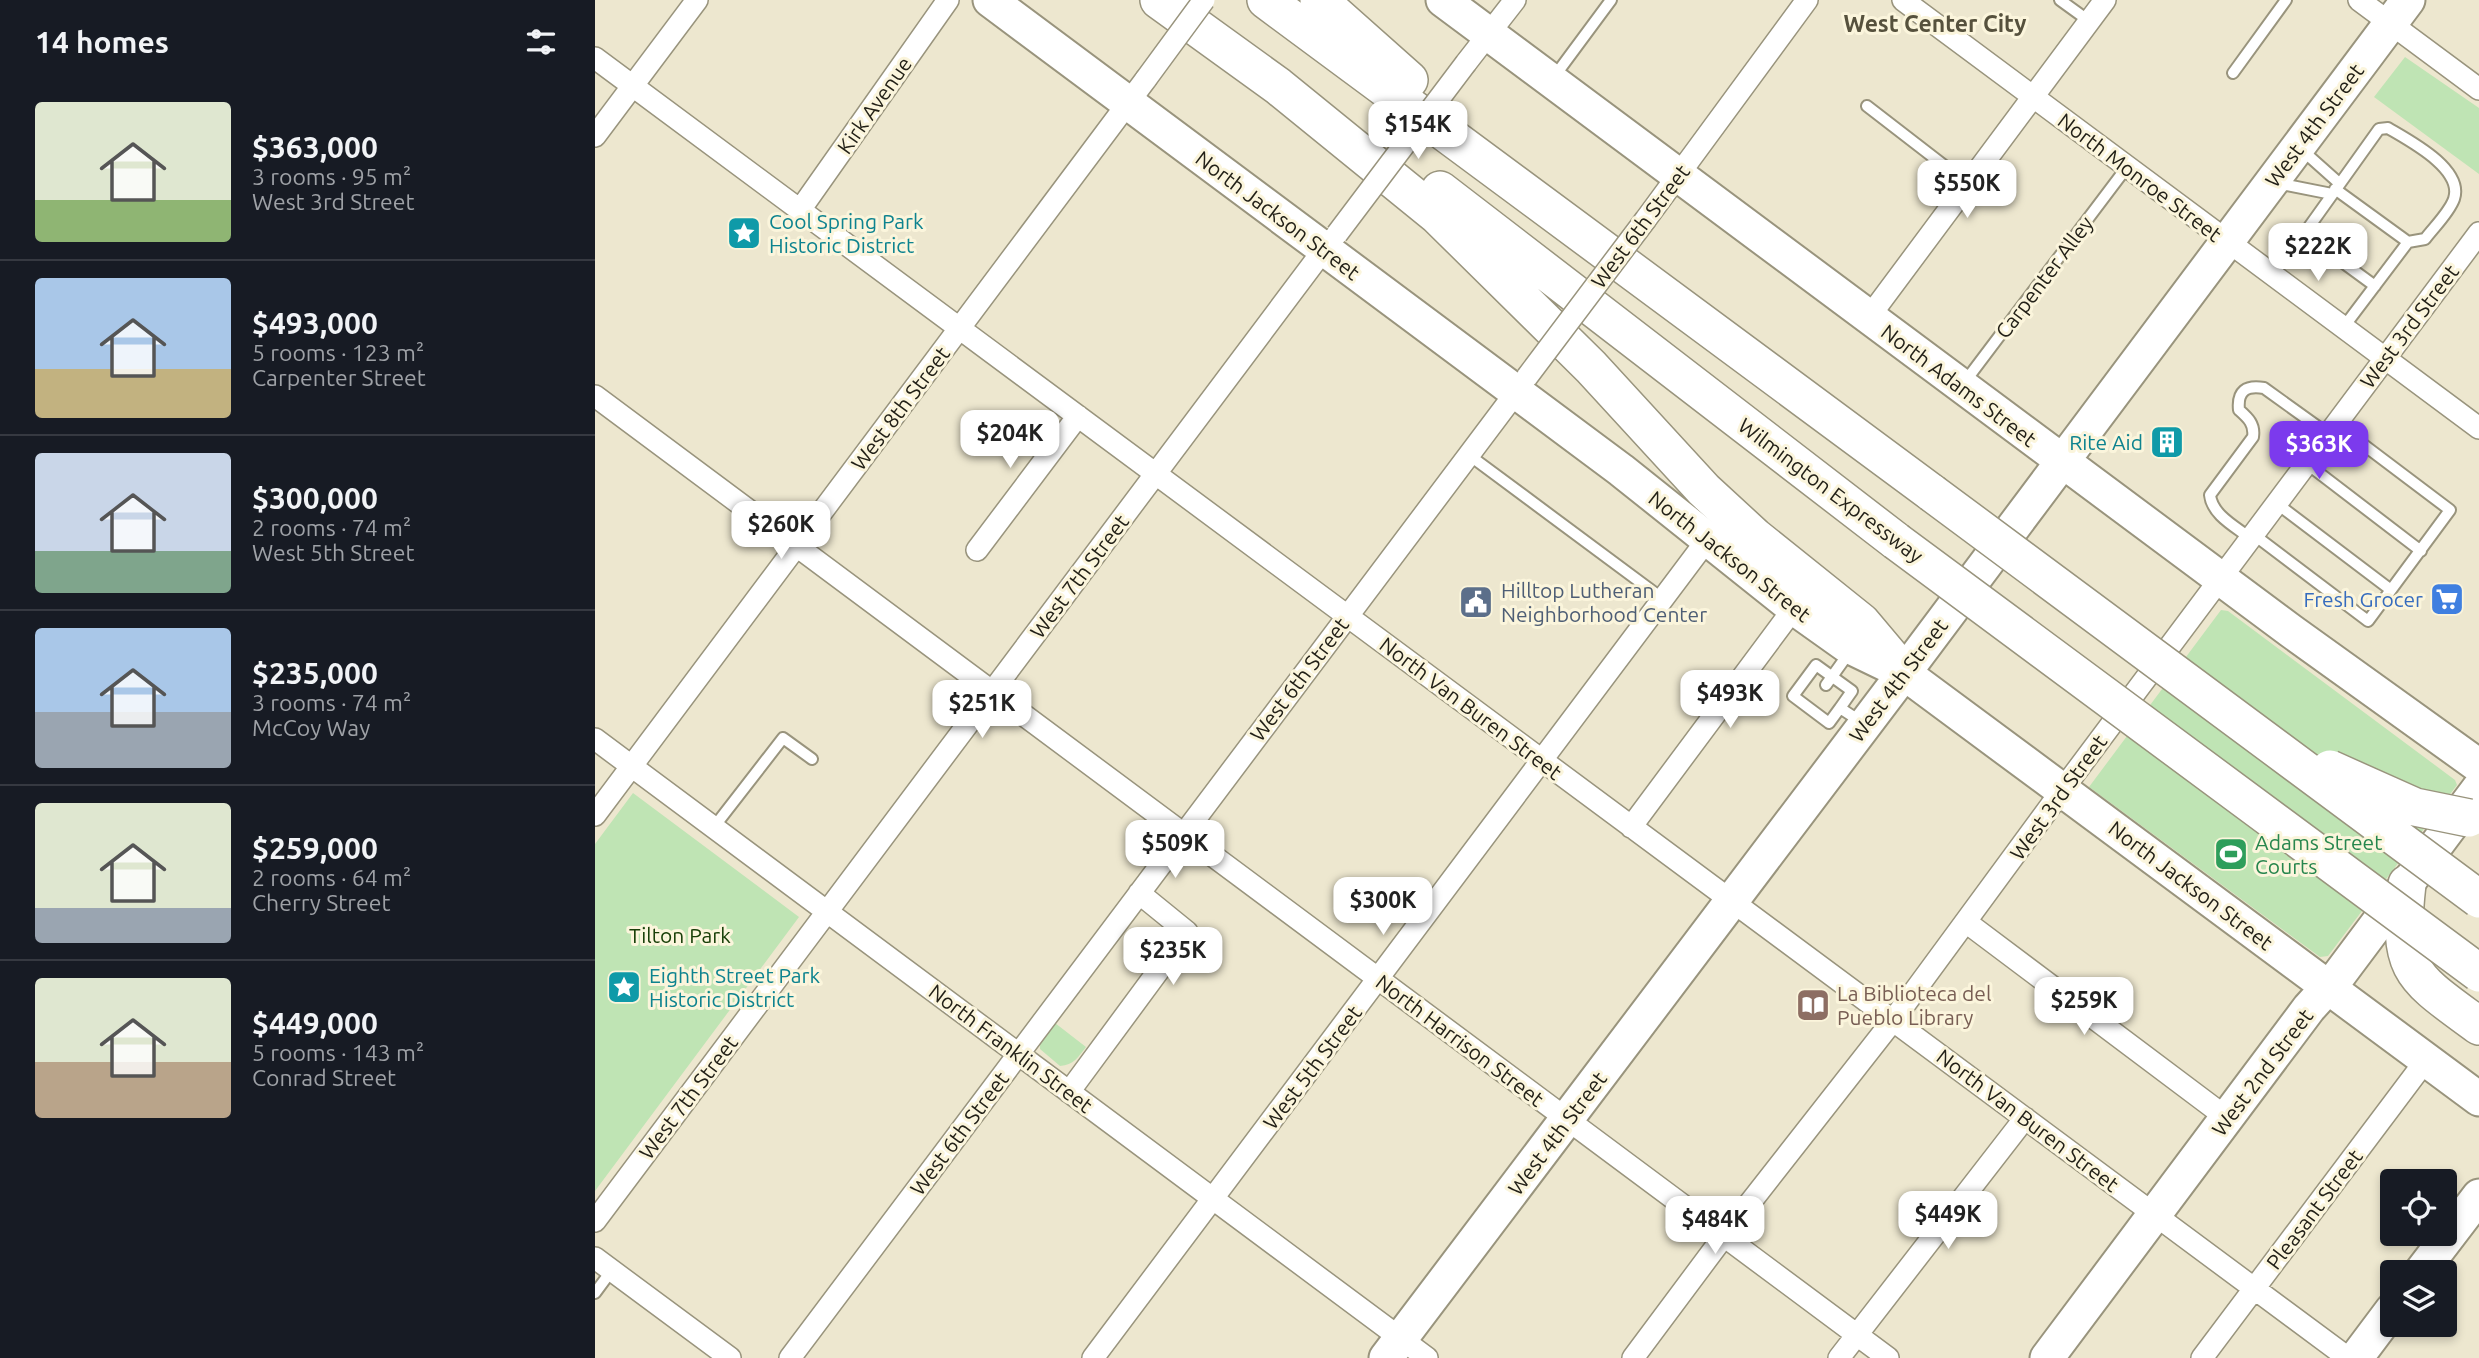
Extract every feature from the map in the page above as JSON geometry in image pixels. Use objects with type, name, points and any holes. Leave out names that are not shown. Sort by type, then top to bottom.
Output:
[{"type":"highway","points":[[1159,0],[1278,86],[1439,216],[1591,367],[1704,489],[1755,537],[1861,622],[1904,673]]},
{"type":"highway","name":"Wilmington Expressway","points":[[1188,0],[1349,120],[1896,541],[2479,973]]},
{"type":"highway","points":[[1266,0],[2479,899]]},
{"type":"highway","points":[[1319,0],[1498,157],[1603,236],[1684,308]]},
{"type":"highway","points":[[2256,734],[2415,807],[2479,819]]},
{"type":"highway","points":[[2407,884],[2404,935],[2408,960],[2414,972],[2433,992],[2479,1026]]},
{"type":"main road","name":"North Jackson Street","points":[[990,0],[1137,91],[1522,385],[1621,470],[1794,608],[1852,648],[1904,673],[2479,1100]]},
{"type":"main road","name":"North Adams Street","points":[[1443,0],[2220,579],[2479,766]]},
{"type":"main road","name":"West 4th Street","points":[[1393,1348],[1733,900],[1852,716],[1904,673],[2399,12]]},
{"type":"main road","name":"West 2nd Street","points":[[2047,1358],[2309,1008],[2328,987],[2479,788]]},
{"type":"main road","points":[[2430,1260],[2479,1196]]},
{"type":"main road","points":[[2356,1358],[2380,1326]]},
{"type":"street","points":[[595,136],[697,0]]},
{"type":"street","name":"Kirk Avenue","points":[[800,210],[948,0]]},
{"type":"street","name":"West 8th Street","points":[[595,815],[1205,0]]},
{"type":"street","name":"West 7th Street","points":[[595,1221],[1515,0]]},
{"type":"street","name":"West 6th Street","points":[[790,1358],[1522,385],[1807,0]]},
{"type":"street","name":"North Monroe Street","points":[[1903,0],[2479,428]]},
{"type":"street","points":[[1868,317],[2105,0]]},
{"type":"street","points":[[2359,0],[2399,12],[2479,89]]},
{"type":"street","name":"North Van Buren Street","points":[[595,58],[2348,1358]]},
{"type":"street","name":"West 3rd Street","points":[[1633,1358],[1724,1236],[1893,1020],[2479,233]]},
{"type":"street","name":"North Harrison Street","points":[[595,396],[1888,1358]]},
{"type":"street","points":[[977,550],[1078,416]]},
{"type":"street","name":"West 5th Street","points":[[1093,1358],[1707,540]]},
{"type":"street","points":[[1632,827],[1794,608]]},
{"type":"street","name":"North Franklin Street","points":[[595,738],[1213,1199],[1393,1348],[1427,1358]]},
{"type":"street","points":[[1069,1092],[1187,932],[1139,893]]},
{"type":"street","points":[[1966,922],[2227,1118]]},
{"type":"street","name":"Pleasant Street","points":[[2202,1358],[2426,1060]]},
{"type":"street","points":[[1839,1358],[2025,1118]]},
{"type":"street","points":[[603,1264],[730,1358]]},
{"type":"lane","points":[[1551,81],[1611,0]]},
{"type":"lane","points":[[2060,0],[2089,22]]},
{"type":"lane","points":[[2233,74],[2286,0]]},
{"type":"lane","points":[[1867,106],[1968,184]]},
{"type":"lane","points":[[2343,328],[2375,286],[2408,242],[2425,239],[2453,203],[2456,191],[2453,178],[2445,167],[2388,128],[2379,129],[2304,234],[2375,286]]},
{"type":"lane","points":[[2298,146],[2335,189],[2408,242]]},
{"type":"lane","name":"Carpenter Alley","points":[[1962,387],[2127,167]]},
{"type":"lane","points":[[2271,182],[2335,189]]},
{"type":"lane","points":[[2252,386],[2264,388],[2332,429],[2450,510],[2368,621],[2252,536],[2218,514],[2211,505],[2210,495],[2253,437],[2254,429],[2250,420],[2239,410],[2238,400],[2243,390],[2252,386]]},
{"type":"lane","points":[[1469,455],[1663,599]]},
{"type":"lane","points":[[2306,463],[2421,551]]},
{"type":"lane","points":[[2276,503],[2391,590]]},
{"type":"lane","points":[[1829,681],[1852,648]]},
{"type":"lane","points":[[1816,665],[1829,681],[1852,691],[1852,716],[1829,723],[1810,706],[1793,696],[1816,665]]},
{"type":"lane","points":[[714,827],[783,738],[812,759]]},
{"type":"lane","points":[[595,1293],[603,1264]]},
{"type":"green space","points":[[2405,57],[2479,108],[2479,174],[2374,97]]},
{"type":"green space","name":"Adams Street Courts","points":[[2221,610],[2228,611],[2455,780],[2457,785],[2328,956],[2320,957],[2089,787]]},
{"type":"green space","name":"Tilton Park","points":[[633,793],[799,917],[595,1191],[595,844]]},
{"type":"green space","points":[[1055,1023],[1086,1047],[1069,1064],[1060,1066],[1040,1049],[1040,1043]]},
{"type":"place","name":"Cool Spring Park Historic District","points":[[744,233]]},
{"type":"place","name":"Rite Aid","points":[[2167,442]]},
{"type":"place","name":"Fresh Grocer","points":[[2447,599]]},
{"type":"place","name":"Hilltop Lutheran Neighborhood Center","points":[[1476,602]]},
{"type":"place","name":"Adams Street Courts","points":[[2231,854]]},
{"type":"place","name":"Eighth Street Park Historic District","points":[[624,987]]},
{"type":"place","name":"La Biblioteca del Pueblo Library","points":[[1813,1005]]},
{"type":"district","name":"West Center City","points":[[1935,23]]}]
